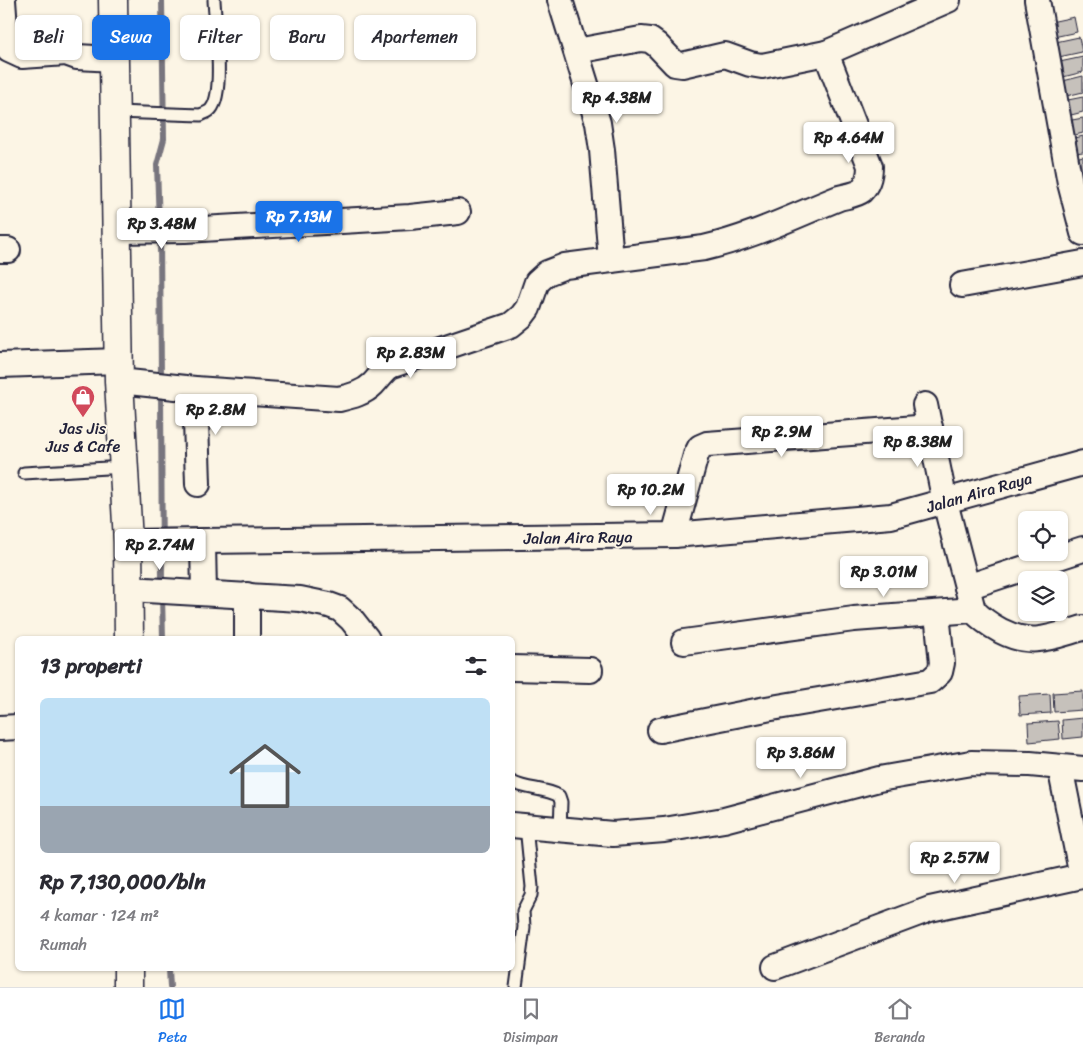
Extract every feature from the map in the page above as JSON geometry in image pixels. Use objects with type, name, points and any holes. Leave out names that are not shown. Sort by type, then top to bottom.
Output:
[{"type":"main road","points":[[113,0],[113,15]]},
{"type":"main road","points":[[114,60],[115,112],[128,231],[119,371],[124,467],[136,542],[129,636]]},
{"type":"main road","points":[[128,971],[128,987]]},
{"type":"street","points":[[3,0],[6,42],[9,50],[22,56],[66,53],[77,57],[92,58]]},
{"type":"street","points":[[560,0],[598,123],[611,260]]},
{"type":"street","points":[[576,51],[650,40],[675,64],[682,65],[724,55],[762,66],[826,53],[948,0]]},
{"type":"street","points":[[1037,0],[1077,181],[1083,233]]},
{"type":"street","points":[[0,365],[119,371],[145,383],[192,388],[339,399],[352,396],[366,390],[390,366],[511,325],[528,308],[537,282],[547,273],[580,263],[704,248],[721,244],[764,230],[860,192],[870,178],[870,166],[826,53]]},
{"type":"street","points":[[128,231],[185,230],[410,217],[458,212]]},
{"type":"street","points":[[962,285],[1083,263]]},
{"type":"street","points":[[192,388],[198,484]]},
{"type":"street","points":[[674,535],[696,455],[700,447],[707,444],[928,416],[944,502],[973,610],[983,621],[1015,638],[1026,640],[1042,639],[1083,628]]},
{"type":"street","name":"Jalan Aira Raya","points":[[136,542],[202,543],[674,535],[891,516],[1083,463]]},
{"type":"street","points":[[202,543],[204,593]]},
{"type":"street","points":[[967,587],[1083,549]]},
{"type":"street","points":[[134,589],[300,599],[329,605],[340,610],[352,620],[365,636]]},
{"type":"street","points":[[247,595],[247,636]]},
{"type":"street","points":[[684,642],[854,619],[973,610]]},
{"type":"street","points":[[660,730],[766,709],[930,681],[940,672],[942,663],[937,613]]},
{"type":"street","points":[[515,668],[590,670]]},
{"type":"street","points":[[0,728],[15,728]]},
{"type":"street","points":[[519,826],[613,834],[690,827],[879,779],[971,763],[1030,764],[1072,768],[1083,877],[930,909],[775,966]]},
{"type":"lane","points":[[115,112],[201,115],[211,110],[218,96],[218,58],[214,0]]},
{"type":"lane","points":[[24,473],[124,467]]},
{"type":"lane","points":[[515,784],[522,787],[553,792],[559,796],[561,802],[560,829]]},
{"type":"lane","points":[[516,987],[524,927],[523,911],[532,887],[519,826]]},
{"type":"building","points":[[1074,17],[1077,32],[1049,38],[1046,23]]},
{"type":"building","points":[[1079,37],[1082,52],[1054,58],[1051,43]]},
{"type":"building","points":[[1083,57],[1083,72],[1059,78],[1055,63]]},
{"type":"building","points":[[1083,76],[1083,92],[1062,97],[1059,82]]},
{"type":"building","points":[[1083,97],[1083,112],[1067,116],[1063,101]]},
{"type":"building","points":[[1083,118],[1083,133],[1071,136],[1067,121]]},
{"type":"building","points":[[1083,136],[1083,152],[1075,153],[1072,139]]},
{"type":"building","points":[[1083,156],[1083,171],[1080,172],[1076,158]]},
{"type":"building","points":[[1083,691],[1083,710],[1054,712],[1053,693]]},
{"type":"building","points":[[1050,694],[1051,713],[1020,715],[1019,696]]},
{"type":"building","points":[[1083,718],[1083,737],[1063,739],[1062,720]]},
{"type":"building","points":[[1058,721],[1060,739],[1029,742],[1028,723]]},
{"type":"waterway","points":[[159,225],[157,165],[164,139],[162,0]]},
{"type":"waterway","points":[[160,235],[161,380]]},
{"type":"waterway","points":[[161,390],[162,585]]},
{"type":"waterway","points":[[162,595],[163,636]]},
{"type":"waterway","points":[[169,971],[170,987]]},
{"type":"place","name":"Jas Jis Jus & Cafe","points":[[83,418]]}]
